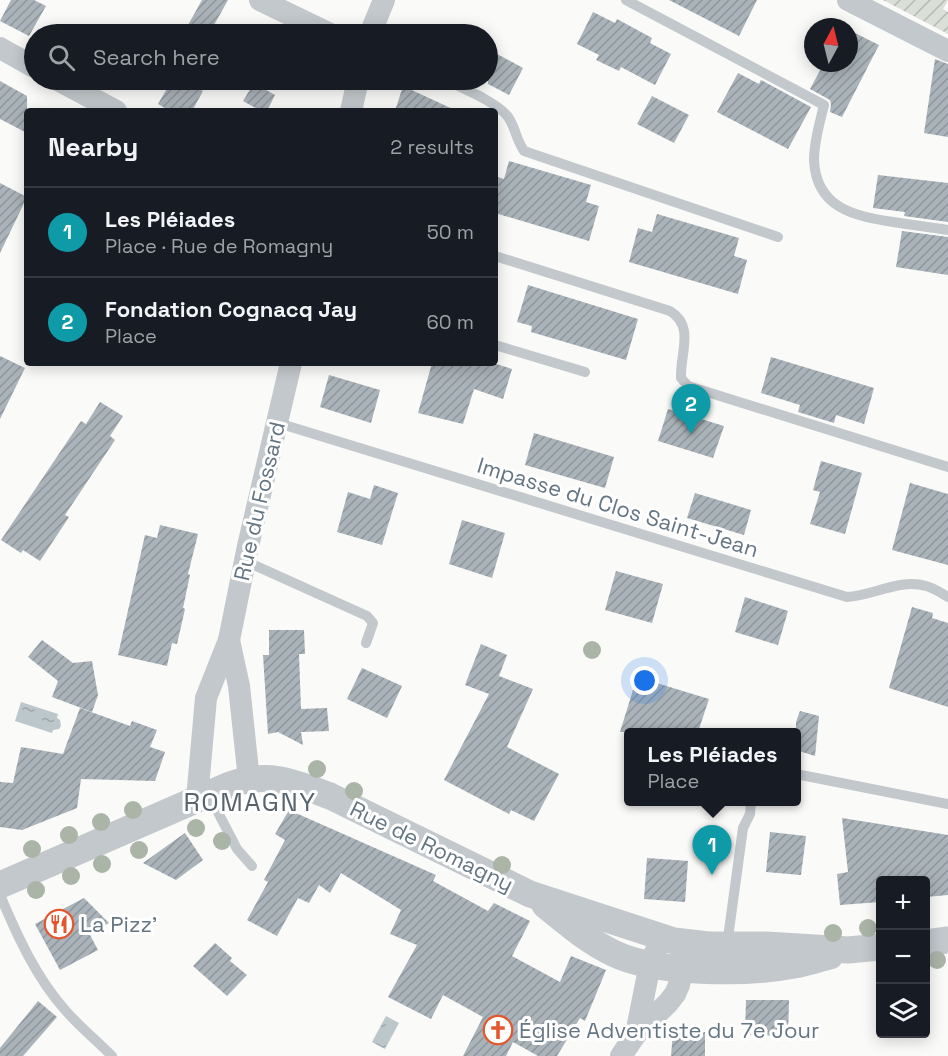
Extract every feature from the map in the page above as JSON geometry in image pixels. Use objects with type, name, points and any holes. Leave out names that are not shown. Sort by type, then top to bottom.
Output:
[{"type":"street","points":[[260,0],[309,24]]},
{"type":"street","points":[[374,24],[384,0]]},
{"type":"street","points":[[848,0],[948,51]]},
{"type":"street","points":[[0,48],[24,61]]},
{"type":"street","points":[[77,90],[110,108]]},
{"type":"street","points":[[352,108],[356,90]]},
{"type":"street","name":"Rue du Fossard","points":[[203,797],[206,698],[229,640],[290,366]]},
{"type":"street","name":"Rue du Fossard","points":[[229,640],[239,686],[249,780]]},
{"type":"street","name":"Rue de Romagny","points":[[0,885],[203,797],[249,780],[276,778],[303,785],[530,894],[722,970],[786,967],[848,950]]},
{"type":"street","name":"Rue de Romagny","points":[[530,894],[594,942],[623,957],[650,964],[676,950],[726,945],[848,950],[876,947]]},
{"type":"street","points":[[930,942],[948,940]]},
{"type":"street","points":[[621,1056],[636,1034],[672,998],[679,985],[676,950]]},
{"type":"street","points":[[636,1034],[650,964]]},
{"type":"lane","points":[[626,0],[824,105],[815,146],[815,167],[825,193],[839,207],[860,217],[948,230]]},
{"type":"lane","points":[[464,90],[497,108]]},
{"type":"lane","points":[[498,108],[510,119],[517,141],[524,151],[778,237]]},
{"type":"lane","points":[[498,257],[670,311],[680,317],[685,327],[681,378],[688,386],[948,467]]},
{"type":"lane","points":[[498,346],[585,372]]},
{"type":"lane","name":"Impasse du Clos Saint-Jean","points":[[278,423],[847,597],[858,597],[914,584],[928,586],[948,597]]},
{"type":"lane","points":[[245,561],[367,616],[374,623],[366,643]]},
{"type":"lane","points":[[801,775],[948,804]]},
{"type":"lane","points":[[203,797],[237,849],[252,866]]},
{"type":"lane","points":[[726,945],[743,828],[750,814],[751,806]]},
{"type":"lane","points":[[0,895],[22,944],[57,999],[66,1011],[112,1056]]},
{"type":"shaded area","points":[[883,0],[948,0],[943,9],[948,12],[948,34]]},
{"type":"water","points":[[21,702],[58,714],[57,718],[61,726],[52,733],[15,721]]},
{"type":"water","points":[[386,1016],[399,1023],[385,1049],[372,1042]]},
{"type":"building","points":[[11,0],[34,0],[46,6],[36,24],[24,24],[24,33],[0,21]]},
{"type":"building","points":[[202,0],[228,0],[215,24],[189,24]]},
{"type":"building","points":[[669,0],[757,0],[739,36]]},
{"type":"building","points":[[593,12],[615,23],[617,19],[652,38],[650,43],[671,54],[655,85],[621,67],[619,71],[596,60],[599,55],[577,44]]},
{"type":"building","points":[[858,34],[879,45],[842,117],[830,112],[830,100],[810,89],[819,72],[858,72]]},
{"type":"building","points":[[498,54],[523,68],[509,95],[498,89]]},
{"type":"building","points":[[935,59],[948,64],[948,137],[924,133]]},
{"type":"building","points":[[738,73],[759,84],[761,80],[811,107],[788,149],[717,112]]},
{"type":"building","points":[[0,81],[27,96],[27,108],[24,108],[24,131],[0,119]]},
{"type":"building","points":[[166,90],[203,91],[194,108],[165,108],[158,104]]},
{"type":"building","points":[[250,90],[266,90],[275,95],[268,108],[256,108],[243,101]]},
{"type":"building","points":[[402,90],[412,90],[451,108],[396,108]]},
{"type":"building","points":[[652,96],[689,115],[674,143],[637,124]]},
{"type":"building","points":[[509,161],[591,185],[586,202],[599,206],[589,241],[498,214],[498,177],[504,179]]},
{"type":"building","points":[[878,175],[948,183],[948,222],[904,216],[905,212],[873,208]]},
{"type":"building","points":[[0,183],[24,195],[24,203],[0,253]]},
{"type":"building","points":[[657,214],[739,238],[734,256],[747,260],[738,294],[629,262],[638,228],[652,232]]},
{"type":"building","points":[[902,231],[948,237],[948,275],[896,267]]},
{"type":"building","points":[[528,285],[638,319],[626,360],[531,332],[532,326],[517,322]]},
{"type":"building","points":[[0,356],[25,368],[0,419]]},
{"type":"building","points":[[771,357],[874,388],[864,424],[836,415],[834,423],[798,412],[800,405],[761,393]]},
{"type":"building","points":[[498,365],[512,369],[503,399],[474,389],[463,424],[418,413],[431,366]]},
{"type":"building","points":[[329,375],[380,390],[371,423],[320,407]]},
{"type":"building","points":[[100,402],[123,416],[110,436],[115,440],[65,515],[69,517],[40,561],[23,550],[21,553],[1,540],[81,421],[86,424]]},
{"type":"building","points":[[668,409],[724,426],[713,458],[658,441]]},
{"type":"building","points":[[534,433],[614,457],[605,488],[525,465]]},
{"type":"building","points":[[821,461],[862,473],[845,534],[810,524],[820,492],[813,490]]},
{"type":"building","points":[[910,483],[948,494],[948,565],[892,550]]},
{"type":"building","points":[[374,485],[398,493],[382,545],[337,532],[348,492],[370,499]]},
{"type":"building","points":[[695,493],[751,510],[744,535],[687,518]]},
{"type":"building","points":[[462,520],[505,533],[492,578],[449,564]]},
{"type":"building","points":[[160,525],[198,534],[188,574],[190,575],[183,608],[185,609],[177,644],[172,643],[167,666],[118,655],[145,535],[157,538]]},
{"type":"building","points":[[616,571],[663,584],[652,623],[605,610]]},
{"type":"building","points":[[745,597],[788,611],[778,645],[735,632]]},
{"type":"building","points":[[912,607],[933,613],[932,618],[948,623],[948,707],[889,688]]},
{"type":"building","points":[[269,630],[304,630],[305,654],[299,654],[301,709],[327,708],[329,731],[301,732],[303,745],[278,732],[268,734],[263,655],[269,655]]},
{"type":"building","points":[[42,640],[73,663],[92,661],[98,695],[92,712],[52,697],[58,681],[28,657]]},
{"type":"building","points":[[481,644],[507,655],[499,676],[533,689],[507,747],[559,774],[534,821],[511,810],[509,814],[444,780],[489,694],[465,685]]},
{"type":"building","points":[[362,668],[402,686],[387,718],[347,699]]},
{"type":"building","points":[[637,677],[709,699],[699,728],[624,728],[624,732],[620,732]]},
{"type":"building","points":[[80,708],[130,726],[132,721],[157,730],[150,747],[165,752],[155,781],[81,779],[77,808],[22,830],[0,827],[0,782],[13,783],[21,747],[63,754]]},
{"type":"building","points":[[800,711],[819,716],[815,756],[801,752],[801,728],[796,728]]},
{"type":"building","points":[[289,810],[436,875],[433,881],[488,911],[494,903],[530,921],[512,956],[560,982],[571,956],[606,970],[585,1021],[580,1018],[557,1056],[538,1056],[513,1042],[506,1056],[463,1056],[483,1017],[443,995],[431,1019],[388,997],[417,945],[390,934],[401,910],[341,873],[330,893],[319,885],[309,903],[298,898],[277,936],[247,920],[268,882],[264,880],[285,840],[275,834]]},
{"type":"building","points":[[842,818],[948,835],[948,895],[930,897],[930,876],[876,876],[876,902],[840,905],[837,874],[848,872]]},
{"type":"building","points":[[770,832],[806,836],[801,875],[766,872]]},
{"type":"building","points":[[185,833],[203,860],[176,880],[143,863]]},
{"type":"building","points":[[647,858],[688,861],[685,902],[644,899]]},
{"type":"building","points":[[84,898],[109,923],[89,933],[98,950],[60,970],[35,924]]},
{"type":"building","points":[[215,943],[232,958],[230,961],[247,975],[227,996],[193,966]]},
{"type":"building","points":[[746,1000],[789,1000],[788,1036],[745,1035]]},
{"type":"building","points":[[38,1001],[57,1017],[23,1056],[0,1056],[0,1048]]},
{"type":"building","points":[[673,1032],[705,1032],[705,1056],[671,1056]]},
{"type":"place","name":"Fondation Cognacq Jay","points":[[691,434]]},
{"type":"place","name":"Les Pléiades","points":[[712,875]]},
{"type":"place","name":"La Pizz'","points":[[59,924]]},
{"type":"place","name":"Église Adventiste du 7e Jour","points":[[498,1030]]},
{"type":"district","name":"ROMAGNY","points":[[250,802]]}]
